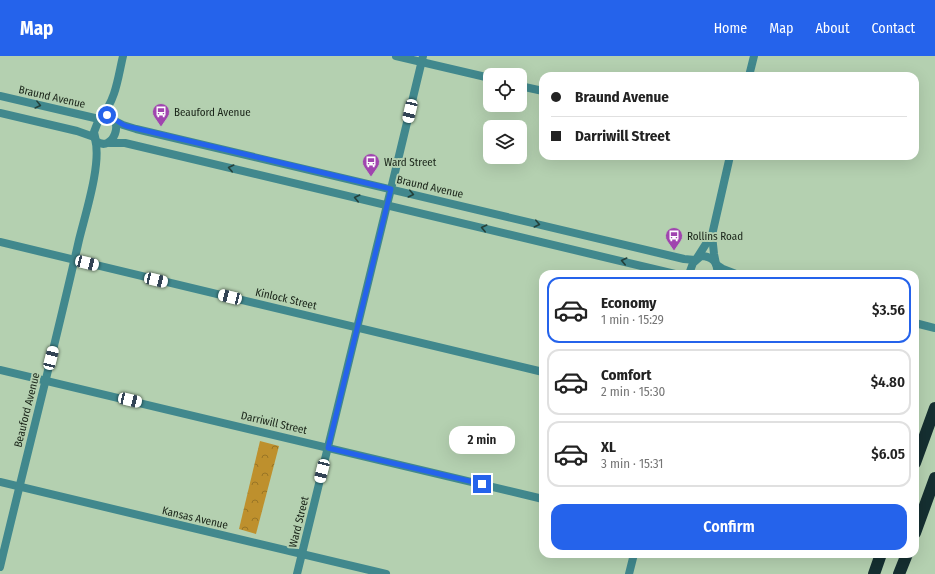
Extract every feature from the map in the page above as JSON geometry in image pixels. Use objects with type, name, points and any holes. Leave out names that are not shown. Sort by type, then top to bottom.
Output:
[{"type":"highway","points":[[919,452],[935,408]]},
{"type":"highway","points":[[919,521],[935,478]]},
{"type":"highway","points":[[874,574],[880,558]]},
{"type":"highway","points":[[900,574],[906,558]]},
{"type":"street","points":[[109,143],[115,133],[116,127],[113,113],[113,98],[123,56]]},
{"type":"street","points":[[396,56],[422,59],[483,76]]},
{"type":"street","points":[[751,72],[754,56]]},
{"type":"street","name":"Ward Street","points":[[298,574],[422,59]]},
{"type":"street","points":[[527,88],[539,90]]},
{"type":"street","name":"Braund Avenue","points":[[0,96],[100,118]]},
{"type":"street","points":[[95,138],[94,129],[113,98]]},
{"type":"street","points":[[0,113],[77,131],[95,138],[100,143],[125,143],[658,270]]},
{"type":"street","points":[[100,118],[104,115],[108,115],[115,120]]},
{"type":"street","name":"Braund Avenue","points":[[115,120],[126,126],[684,259],[696,259],[701,256],[707,257],[726,270]]},
{"type":"street","name":"Beauford Avenue","points":[[0,567],[75,260],[96,166],[97,149],[95,138]]},
{"type":"street","name":"Beauford Avenue","points":[[96,166],[104,149],[109,143]]},
{"type":"street","points":[[717,270],[712,235],[729,160]]},
{"type":"street","points":[[690,270],[691,266],[712,235]]},
{"type":"street","name":"Kinlock Street","points":[[0,242],[539,371]]},
{"type":"street","points":[[919,324],[935,328]]},
{"type":"street","name":"Darriwill Street","points":[[0,370],[539,498]]},
{"type":"street","name":"Kansas Avenue","points":[[0,482],[386,574]]},
{"type":"street","points":[[629,574],[633,558]]},
{"type":"green space","points":[[260,441],[279,446],[256,534],[239,529]]},
{"type":"place","name":"Beauford Avenue","points":[[161,127]]},
{"type":"place","name":"Ward Street","points":[[371,177]]},
{"type":"place","name":"Rollins Road","points":[[674,251]]},
{"type":"route","points":[[107,115],[126,126],[391,189],[328,448],[482,484]]}]
